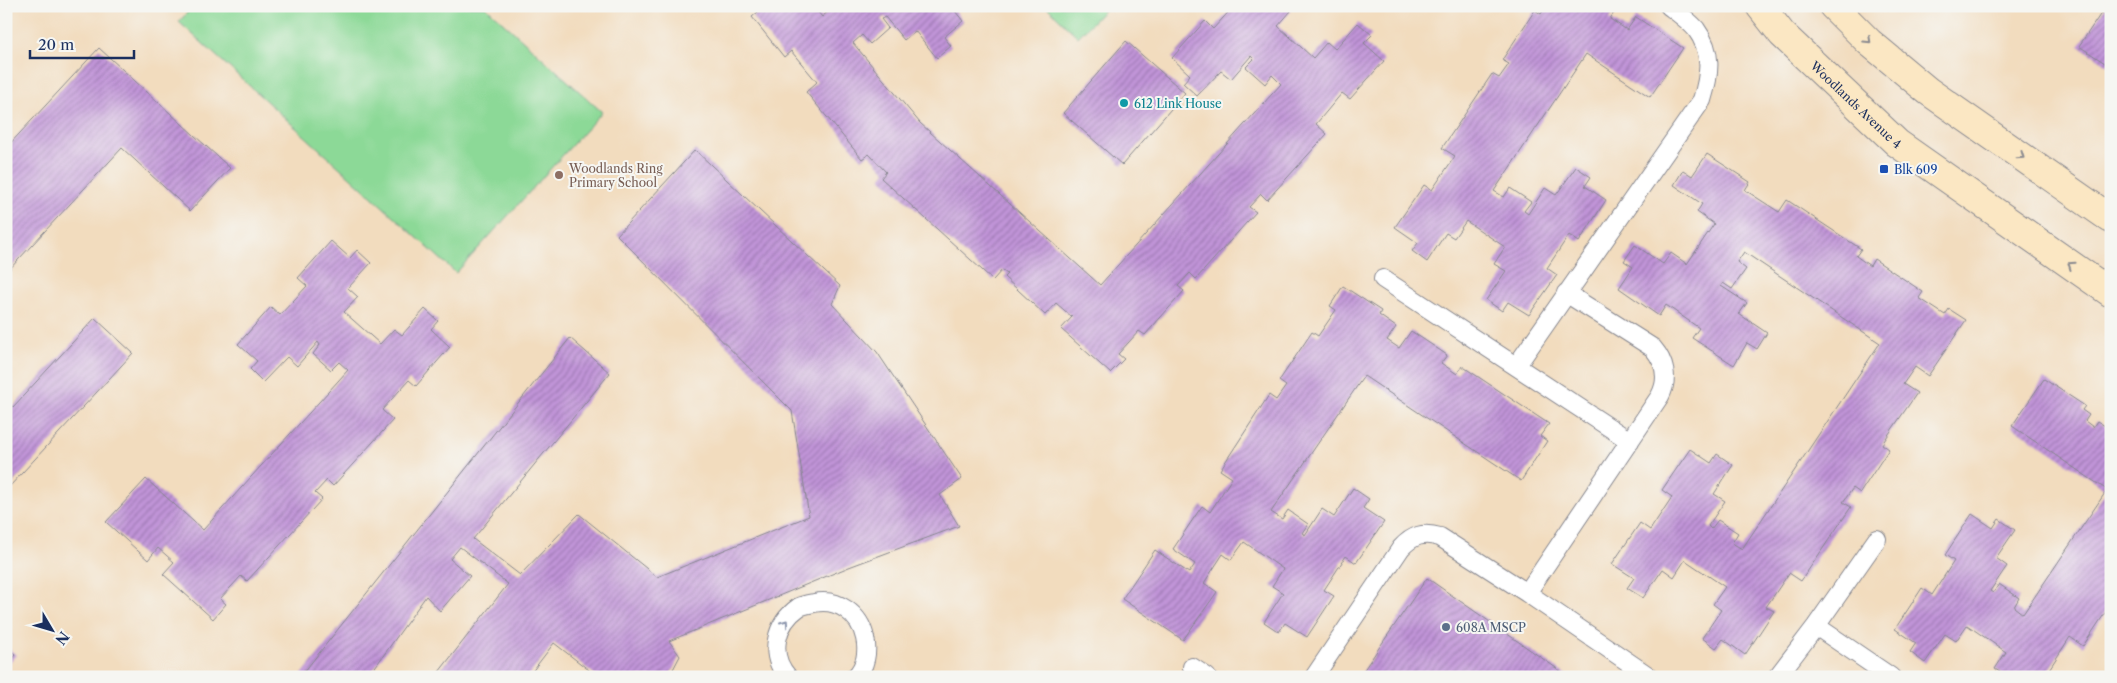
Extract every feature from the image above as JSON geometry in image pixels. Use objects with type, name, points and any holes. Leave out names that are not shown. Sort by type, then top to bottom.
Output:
[{"type":"main road","name":"Woodlands Avenue 4","points":[[1760,6],[1782,34],[1897,143],[2111,293]]},
{"type":"main road","points":[[1833,6],[1869,42],[1928,91],[2111,219]]},
{"type":"lane","points":[[1517,365],[1566,292],[1702,100],[1708,83],[1710,65],[1705,44],[1695,28],[1669,6]]},
{"type":"lane","points":[[1384,279],[1630,441]]},
{"type":"lane","points":[[1527,592],[1664,389],[1665,374],[1663,364],[1653,348],[1566,292]]},
{"type":"lane","points":[[1314,677],[1400,548],[1408,539],[1416,535],[1429,534],[1440,537],[1527,592],[1650,677]]},
{"type":"lane","points":[[1777,677],[1877,540]]},
{"type":"lane","points":[[788,677],[780,668],[776,645],[783,622],[801,606],[824,601],[847,608],[863,626],[868,650],[860,672],[855,677]]},
{"type":"lane","points":[[1816,626],[1890,677]]},
{"type":"lane","points":[[1192,667],[1207,677]]},
{"type":"green space","points":[[193,6],[485,6],[602,112],[456,273],[179,22]]},
{"type":"green space","points":[[1046,6],[1108,6],[1078,37]]},
{"type":"building","points":[[765,6],[813,6],[822,17],[834,6],[951,6],[963,21],[944,37],[951,46],[937,58],[915,31],[904,40],[885,17],[881,19],[888,28],[870,44],[862,35],[853,43],[920,123],[1100,285],[1281,84],[1272,75],[1265,84],[1246,67],[1254,59],[1251,56],[1231,79],[1221,71],[1197,96],[1183,83],[1190,75],[1172,58],[1205,21],[1213,29],[1234,6],[1286,6],[1291,11],[1278,26],[1313,58],[1327,42],[1335,49],[1358,23],[1372,35],[1364,43],[1384,61],[1350,99],[1342,93],[1316,124],[1327,134],[1267,200],[1261,194],[1249,207],[1256,212],[1196,279],[1190,273],[1178,286],[1184,291],[1145,335],[1139,331],[1118,354],[1124,359],[1110,373],[1061,329],[1072,317],[1056,303],[1045,315],[1004,277],[1007,274],[1002,270],[993,280],[881,178],[886,172],[869,154],[862,159],[806,92],[817,82],[791,51],[784,57],[752,17]]},
{"type":"building","points":[[1546,6],[1618,6],[1610,19],[1627,30],[1636,17],[1683,48],[1650,97],[1586,54],[1494,191],[1504,197],[1510,188],[1531,202],[1524,211],[1528,214],[1545,188],[1556,195],[1576,167],[1591,177],[1585,186],[1606,200],[1579,242],[1569,235],[1547,268],[1557,275],[1529,315],[1508,302],[1502,311],[1486,300],[1506,271],[1494,264],[1505,247],[1466,221],[1454,238],[1446,233],[1427,262],[1412,251],[1418,243],[1395,227],[1424,185],[1432,190],[1455,156],[1442,148],[1492,74],[1499,78],[1509,64],[1502,60],[1535,10],[1541,14]]},
{"type":"building","points":[[2106,6],[2111,6],[2111,67],[2079,46]]},
{"type":"building","name":"612 Link House","points":[[1126,41],[1185,93],[1122,165],[1063,113]]},
{"type":"building","points":[[99,48],[230,168],[190,211],[122,148],[6,273],[6,148]]},
{"type":"building","points":[[695,150],[840,286],[832,304],[877,352],[962,479],[940,495],[959,526],[849,567],[669,641],[680,656],[669,677],[598,677],[554,643],[528,677],[435,677],[508,584],[460,547],[450,559],[470,576],[440,611],[426,596],[368,677],[300,677],[570,338],[610,373],[473,539],[520,575],[579,514],[657,577],[809,516],[792,411],[617,235]]},
{"type":"building","points":[[1707,154],[1750,182],[1745,190],[1779,212],[1787,200],[1861,249],[1856,256],[1870,266],[1874,259],[1923,292],[1919,298],[1945,315],[1949,309],[1966,320],[1928,376],[1915,367],[1903,384],[1917,393],[1882,444],[1889,449],[1860,493],[1853,488],[1843,502],[1851,507],[1801,581],[1789,573],[1766,607],[1774,611],[1745,655],[1723,639],[1716,648],[1702,638],[1721,610],[1713,604],[1725,587],[1685,560],[1674,577],[1663,569],[1643,598],[1627,588],[1634,578],[1612,564],[1640,523],[1650,530],[1672,497],[1662,490],[1690,449],[1711,463],[1717,454],[1733,465],[1714,494],[1725,501],[1708,526],[1711,529],[1718,520],[1738,533],[1732,543],[1742,549],[1880,343],[1744,252],[1737,262],[1746,269],[1732,289],[1723,283],[1721,286],[1747,303],[1739,314],[1767,333],[1757,349],[1747,343],[1734,365],[1692,338],[1699,328],[1666,305],[1659,316],[1619,288],[1633,267],[1624,261],[1635,245],[1663,264],[1671,253],[1687,264],[1714,224],[1697,212],[1702,204],[1674,185],[1683,170],[1692,176]]},
{"type":"building","points":[[331,241],[350,258],[357,250],[371,263],[348,288],[358,297],[344,312],[380,344],[394,329],[402,335],[425,309],[438,321],[431,329],[450,347],[416,386],[409,380],[382,410],[393,420],[333,486],[327,480],[315,493],[322,499],[247,581],[241,576],[220,599],[226,604],[213,619],[163,574],[174,562],[158,548],[148,560],[106,522],[146,479],[203,530],[348,370],[339,362],[331,370],[313,354],[320,345],[318,342],[297,366],[287,357],[263,382],[250,369],[257,361],[238,344],[271,307],[280,315],[307,286],[298,278]]},
{"type":"building","points":[[1343,286],[1381,311],[1379,315],[1396,327],[1387,340],[1399,348],[1411,331],[1447,355],[1441,363],[1457,374],[1462,366],[1549,424],[1540,436],[1547,441],[1521,481],[1364,376],[1271,512],[1282,519],[1288,510],[1308,524],[1302,533],[1305,535],[1322,509],[1334,517],[1353,488],[1369,499],[1363,508],[1384,522],[1356,563],[1346,556],[1324,590],[1334,596],[1307,637],[1285,623],[1279,632],[1264,622],[1283,593],[1272,586],[1283,569],[1244,542],[1231,560],[1223,554],[1204,583],[1217,592],[1183,640],[1122,599],[1155,550],[1189,573],[1195,564],[1173,549],[1202,506],[1210,512],[1232,478],[1220,470],[1269,395],[1276,400],[1286,386],[1279,381],[1312,332],[1318,336],[1336,310],[1330,306]]},
{"type":"building","points":[[95,318],[133,353],[10,486],[6,482],[6,401],[13,407]]},
{"type":"building","points":[[2044,379],[2085,406],[2082,410],[2089,415],[2085,421],[2093,427],[2097,421],[2110,429],[2106,435],[2111,439],[2111,604],[2083,646],[2070,637],[2048,671],[2056,677],[2001,677],[2003,674],[1995,669],[2006,652],[1967,625],[1956,641],[1945,634],[1925,663],[1910,652],[1916,643],[1895,629],[1922,588],[1932,595],[1954,561],[1945,555],[1972,514],[1993,528],[1999,519],[2015,530],[1996,558],[2007,566],[1990,591],[1993,593],[1999,584],[2019,598],[2014,607],[2023,614],[2107,490],[2012,426]]},
{"type":"building","name":"608A MSCP","points":[[1427,578],[1569,677],[1359,677]]},
{"type":"building","points":[[6,646],[16,655],[6,666]]},
{"type":"building","points":[[76,672],[83,677],[72,677]]},
{"type":"place","name":"612 Link House","points":[[1124,103]]},
{"type":"place","name":"Blk 609","points":[[1884,169]]},
{"type":"place","name":"Woodlands Ring Primary School","points":[[559,175]]},
{"type":"place","name":"608A MSCP","points":[[1446,627]]}]
